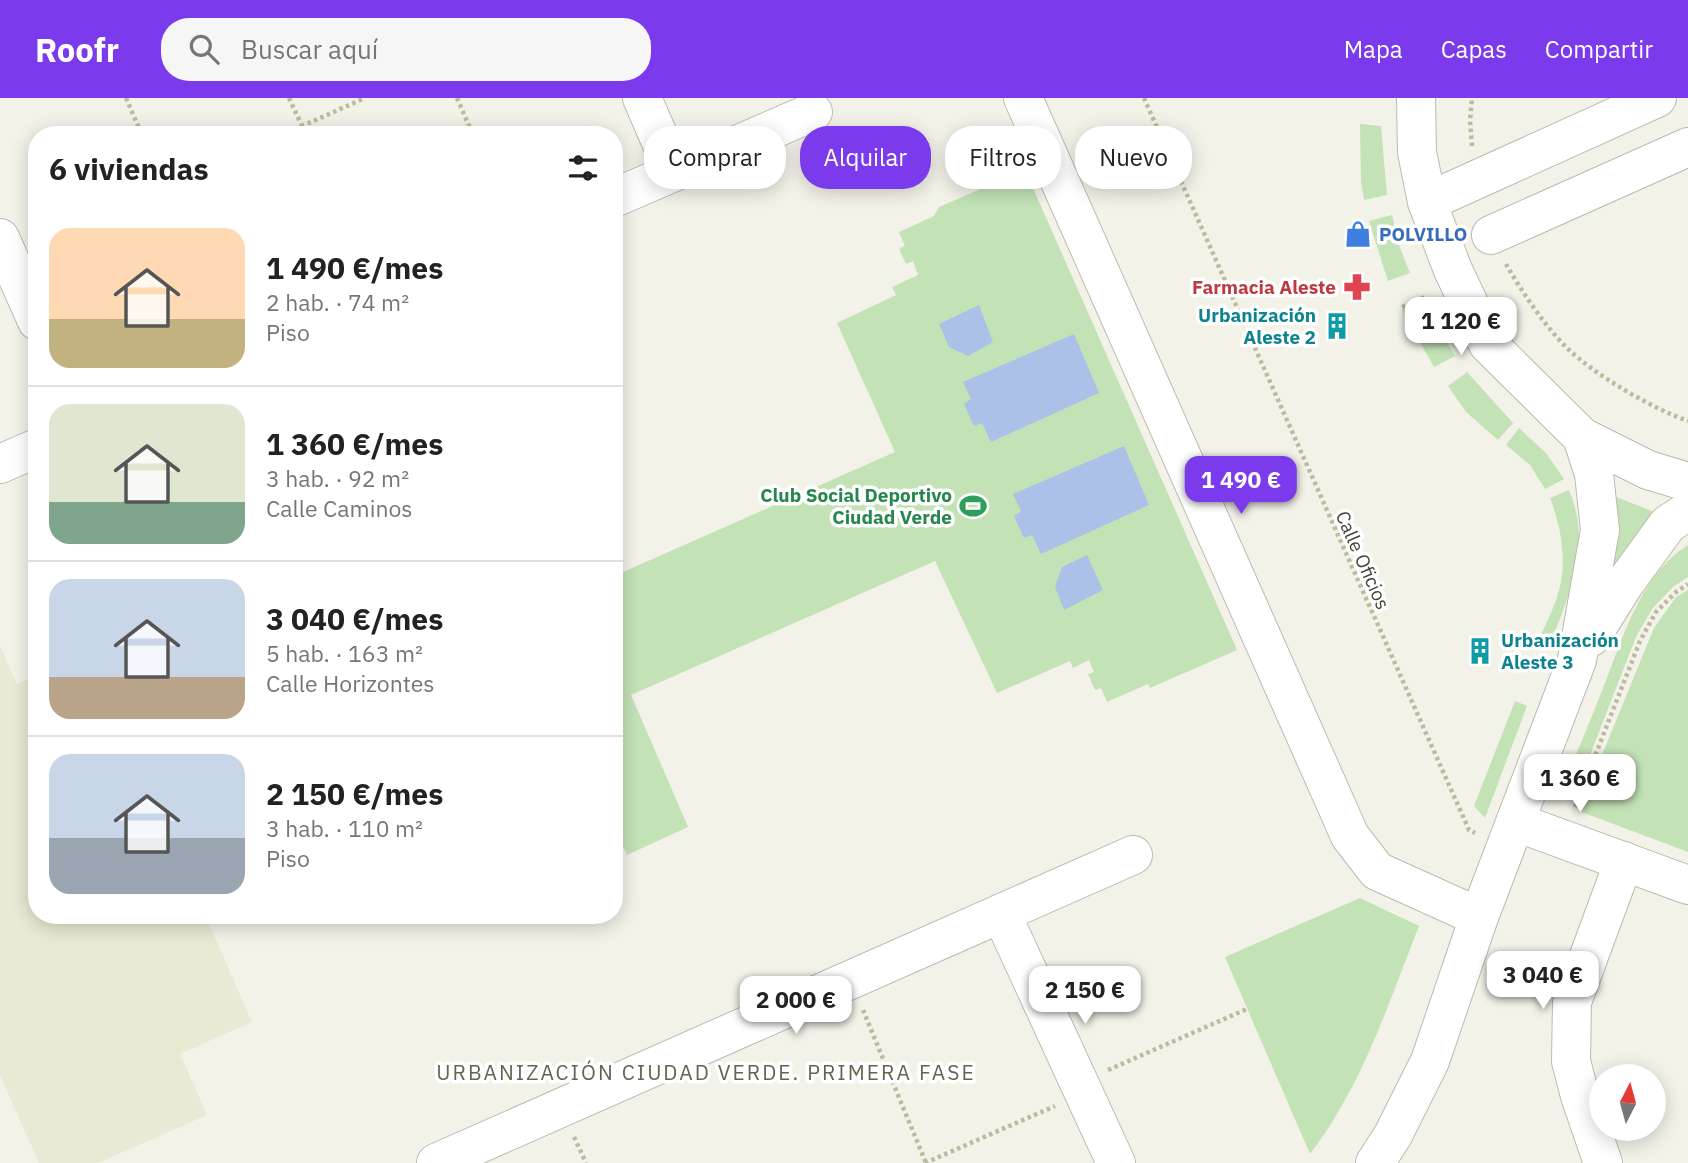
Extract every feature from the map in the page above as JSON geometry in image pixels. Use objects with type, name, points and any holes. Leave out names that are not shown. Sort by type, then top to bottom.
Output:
[{"type":"street","points":[[642,98],[654,126]]},
{"type":"street","points":[[1023,98],[1350,836],[1377,871],[1479,917]]},
{"type":"street","points":[[1416,98],[1417,152],[1427,202],[1453,270],[1488,344],[1582,438],[1648,470],[1688,482]]},
{"type":"street","points":[[1427,202],[1657,98]]},
{"type":"street","points":[[781,126],[813,112]]},
{"type":"street","points":[[1491,235],[1688,147]]},
{"type":"street","points":[[623,194],[644,185]]},
{"type":"street","points":[[0,238],[28,301]]},
{"type":"street","points":[[1375,1163],[1393,1135],[1430,1061],[1479,917],[1577,660],[1601,530],[1594,474],[1582,438]]},
{"type":"street","points":[[0,464],[28,452]]},
{"type":"street","points":[[1577,660],[1625,583],[1668,524],[1688,511]]},
{"type":"street","points":[[1516,822],[1688,885]]},
{"type":"street","points":[[436,1163],[1133,855]]},
{"type":"street","points":[[1598,1162],[1571,1061],[1572,1002],[1624,861]]},
{"type":"street","points":[[1001,913],[1116,1163]]},
{"type":"path","points":[[126,98],[138,126]]},
{"type":"path","points":[[289,98],[302,126],[365,98]]},
{"type":"path","points":[[457,98],[469,126]]},
{"type":"path","name":"Calle Oficios","points":[[1144,98],[1469,830],[1479,835]]},
{"type":"path","points":[[1472,98],[1470,121],[1475,181]]},
{"type":"path","points":[[1204,235],[1213,234]]},
{"type":"path","points":[[1491,235],[1520,290],[1567,348],[1626,392],[1688,421]]},
{"type":"path","points":[[1312,480],[1319,474]]},
{"type":"path","points":[[1573,814],[1640,641],[1656,612],[1688,584]]},
{"type":"path","points":[[851,980],[925,1163],[1247,1009]]},
{"type":"shaded area","points":[[0,646],[17,684],[28,679],[28,924],[209,924],[252,1022],[180,1054],[207,1115],[98,1163],[39,1163],[0,1075]]},
{"type":"green space","points":[[1360,124],[1381,126],[1387,195],[1364,200],[1361,181]]},
{"type":"green space","name":"Club Social Deportivo Ciudad Verde","points":[[981,189],[1033,189],[1237,650],[1150,688],[1148,684],[1107,702],[1101,688],[1095,690],[1088,674],[1094,672],[1089,660],[1073,668],[1070,661],[997,693],[935,561],[631,695],[688,827],[627,855],[623,846],[623,572],[895,452],[837,323],[896,295],[892,287],[918,275],[913,261],[906,264],[899,249],[905,246],[899,232],[934,216],[939,207]]},
{"type":"green space","points":[[1392,215],[1399,245],[1410,273],[1388,281],[1369,221]]},
{"type":"green space","points":[[1423,302],[1455,356],[1434,367],[1402,310]]},
{"type":"green space","points":[[1467,372],[1513,423],[1498,440],[1466,412],[1448,386]]},
{"type":"green space","points":[[1519,428],[1546,453],[1564,479],[1545,489],[1530,465],[1506,445]]},
{"type":"green space","points":[[1569,490],[1576,510],[1579,549],[1572,586],[1551,642],[1540,638],[1557,597],[1563,560],[1558,522],[1550,498]]},
{"type":"green space","points":[[1611,495],[1662,515],[1612,569]]},
{"type":"green space","points":[[1688,545],[1688,577],[1673,587],[1652,609],[1636,637],[1583,773],[1570,769],[1637,604],[1659,571]]},
{"type":"green space","points":[[1688,590],[1688,852],[1579,811],[1654,628],[1676,597]]},
{"type":"green space","points":[[1515,701],[1527,706],[1485,818],[1474,806]]},
{"type":"green space","points":[[1360,898],[1419,926],[1385,1015],[1359,1073],[1345,1101],[1310,1154],[1225,957]]},
{"type":"water","points":[[979,305],[993,342],[968,356],[949,347],[939,324]]},
{"type":"water","points":[[1074,334],[1099,393],[991,442],[982,423],[974,426],[964,404],[971,399],[963,382]]},
{"type":"water","points":[[1124,446],[1149,505],[1041,554],[1032,535],[1024,538],[1014,516],[1021,511],[1013,494]]},
{"type":"water","points":[[1087,555],[1103,590],[1064,610],[1055,587],[1062,567]]},
{"type":"place","name":"POLVILLO","points":[[1358,234]]},
{"type":"place","name":"Farmacia Aleste","points":[[1357,287]]},
{"type":"place","name":"Urbanización Aleste 2","points":[[1337,326]]},
{"type":"place","name":"Club Social Deportivo Ciudad Verde","points":[[973,506]]},
{"type":"place","name":"Urbanización Aleste 3","points":[[1480,651]]},
{"type":"district","name":"URBANIZACIÓN CIUDAD VERDE. PRIMERA FASE","points":[[706,1073]]}]
